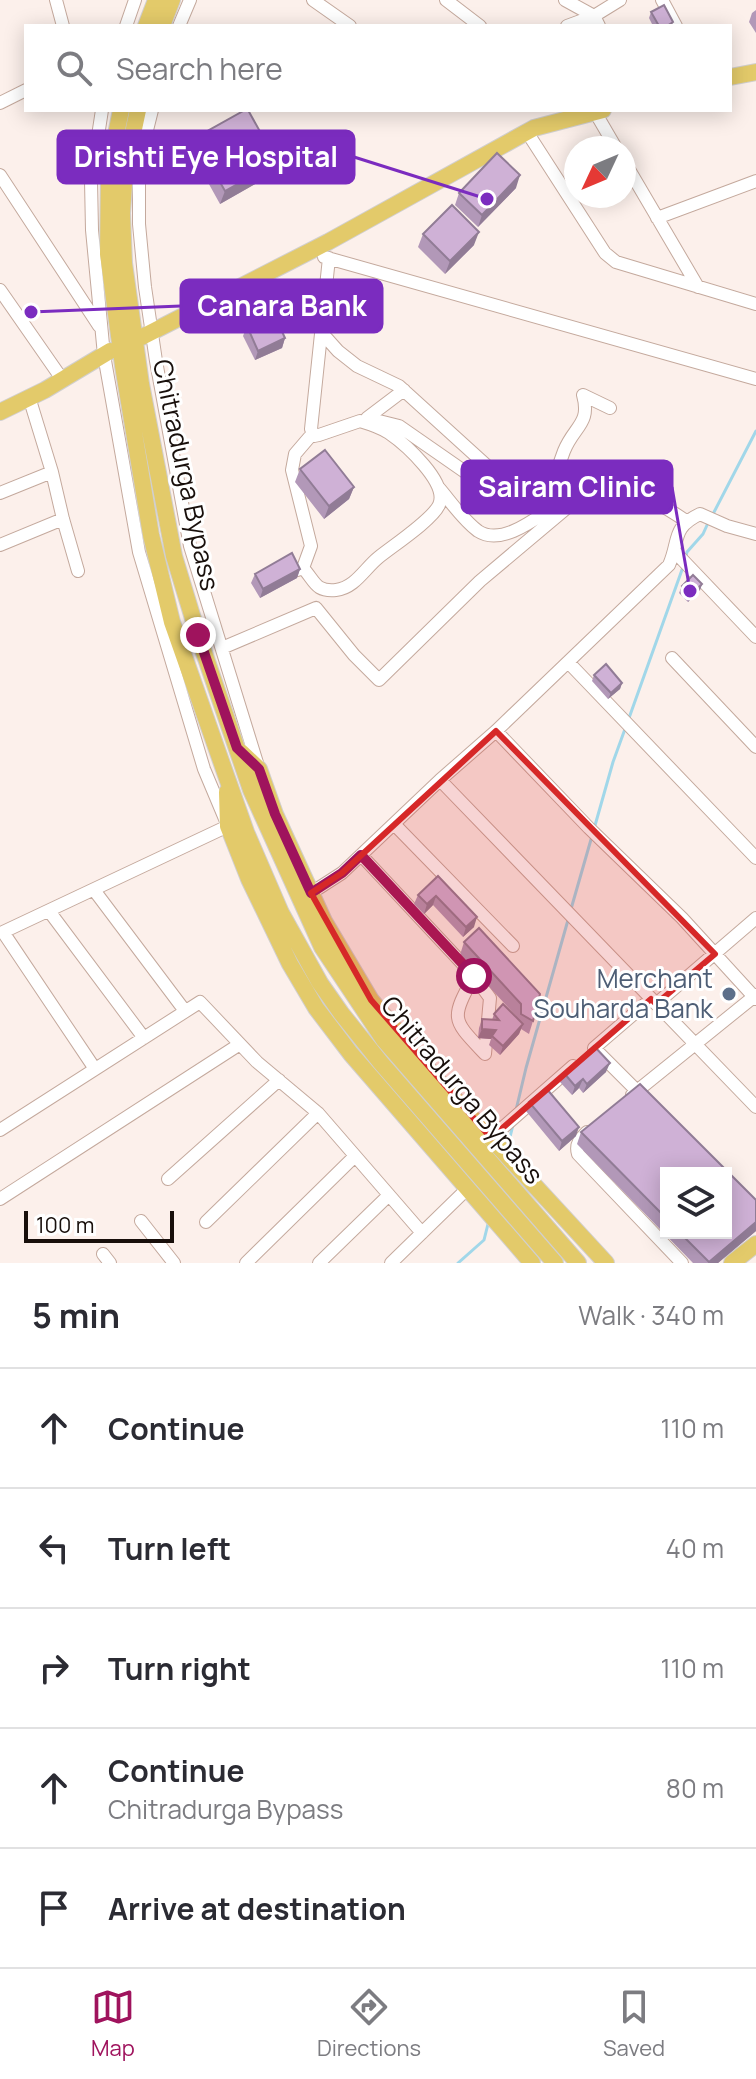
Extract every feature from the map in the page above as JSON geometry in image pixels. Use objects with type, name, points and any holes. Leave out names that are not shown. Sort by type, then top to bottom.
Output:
[{"type":"main road","points":[[147,24],[156,0]]},
{"type":"main road","points":[[163,24],[172,0]]},
{"type":"main road","points":[[732,77],[756,72]]},
{"type":"main road","name":"Chitradurga Bypass","points":[[121,112],[109,168],[108,254],[151,535],[172,622],[246,832],[281,913],[320,983],[381,1063],[555,1263]]},
{"type":"main road","name":"Chitradurga Bypass","points":[[138,112],[125,171],[122,213],[124,263],[141,384],[174,556],[251,790],[322,947],[384,1040],[578,1263]]},
{"type":"main road","points":[[147,334],[309,252],[534,128],[595,112]]},
{"type":"main road","points":[[0,410],[107,353]]},
{"type":"main road","points":[[237,748],[259,769],[275,814],[324,921],[371,1000],[440,1083],[606,1263]]},
{"type":"main road","points":[[227,779],[228,826],[273,931],[316,1008],[351,1054],[532,1263]]},
{"type":"main road","points":[[732,1263],[756,1244]]},
{"type":"street","points":[[56,0],[62,24]]},
{"type":"street","points":[[127,24],[135,0]]},
{"type":"street","points":[[180,24],[190,0]]},
{"type":"street","points":[[313,0],[347,24]]},
{"type":"street","points":[[446,0],[477,24]]},
{"type":"street","points":[[565,0],[596,21],[620,0]]},
{"type":"street","points":[[662,0],[675,24]]},
{"type":"street","points":[[0,103],[24,91]]},
{"type":"street","points":[[95,1069],[1,932],[228,826],[204,769],[139,552],[107,353],[100,327],[91,181],[102,112]]},
{"type":"street","points":[[152,112],[143,146],[139,183],[147,334],[190,546],[259,769]]},
{"type":"street","points":[[599,112],[610,136]]},
{"type":"street","points":[[527,132],[605,253],[616,262],[756,304]]},
{"type":"street","points":[[0,175],[100,327]]},
{"type":"street","points":[[657,218],[756,181]]},
{"type":"street","points":[[636,182],[698,287]]},
{"type":"street","points":[[309,252],[756,379]]},
{"type":"street","points":[[329,258],[311,429],[314,436],[364,420],[404,390]]},
{"type":"street","points":[[2,297],[62,379]]},
{"type":"street","points":[[321,332],[357,366],[404,390],[497,475],[519,489],[554,500]]},
{"type":"street","points":[[373,374],[382,395],[381,407]]},
{"type":"street","points":[[438,487],[474,527],[487,535],[503,536],[527,525],[554,500],[562,455],[587,410],[583,395],[610,408]]},
{"type":"street","points":[[29,397],[78,571]]},
{"type":"street","points":[[313,433],[295,454],[292,470],[311,546],[300,569],[316,586],[335,590],[352,585],[371,563],[432,514],[441,502],[433,476],[401,442],[364,420]]},
{"type":"street","points":[[364,420],[399,426],[481,483],[517,503],[533,507],[554,500],[620,490],[658,502],[686,521]]},
{"type":"street","points":[[0,493],[52,472]]},
{"type":"street","points":[[222,648],[316,608],[379,680],[480,581],[581,496]]},
{"type":"street","points":[[311,893],[342,873],[669,565],[675,552],[675,541],[686,521],[700,514],[756,534]]},
{"type":"street","points":[[0,545],[63,519]]},
{"type":"street","points":[[675,552],[756,637]]},
{"type":"street","points":[[672,658],[756,747]]},
{"type":"street","points":[[568,662],[756,858]]},
{"type":"street","points":[[496,731],[589,828],[682,918],[755,997],[625,1101]]},
{"type":"street","points":[[440,780],[756,1107]]},
{"type":"street","points":[[394,824],[513,946]]},
{"type":"street","points":[[361,855],[474,976],[490,998],[485,1054],[457,1021],[460,1004],[474,976]]},
{"type":"street","points":[[94,890],[185,1011]]},
{"type":"street","points":[[49,911],[144,1038]]},
{"type":"street","points":[[491,1138],[594,1048],[715,954],[756,918]]},
{"type":"street","points":[[0,1130],[200,1002],[257,1062],[318,1113],[422,1233]]},
{"type":"street","points":[[0,1199],[240,1044]]},
{"type":"street","points":[[594,1048],[647,1101]]},
{"type":"street","points":[[168,1179],[279,1080]]},
{"type":"street","points":[[206,1222],[318,1113]]},
{"type":"street","points":[[600,1121],[578,1143],[578,1154],[682,1263]]},
{"type":"street","points":[[246,1263],[355,1156]]},
{"type":"street","points":[[391,1263],[468,1188]]},
{"type":"street","points":[[319,1263],[389,1195]]},
{"type":"street","points":[[141,1221],[174,1263]]},
{"type":"highlighted area","points":[[496,731],[715,954],[656,1004],[651,999],[491,1138],[371,1000],[311,893],[342,873]]},
{"type":"building","points":[[664,5],[673,22],[658,24],[651,12]]},
{"type":"building","points":[[241,112],[249,112],[277,162],[225,191],[195,138]]},
{"type":"building","points":[[497,153],[520,175],[482,215],[459,193]]},
{"type":"building","points":[[452,205],[479,232],[450,261],[423,234]]},
{"type":"building","points":[[274,314],[285,338],[258,351],[247,326]]},
{"type":"building","points":[[325,450],[354,487],[329,506],[300,469]]},
{"type":"building","points":[[292,553],[300,569],[263,589],[255,574]]},
{"type":"building","points":[[693,575],[702,584],[690,596],[682,586]]},
{"type":"building","points":[[606,664],[622,683],[611,693],[594,675]]},
{"type":"building","points":[[438,876],[477,917],[466,927],[436,896],[427,904],[418,895]]},
{"type":"building","points":[[479,928],[540,994],[533,1021],[521,1014],[521,1004],[464,942]]},
{"type":"building","points":[[503,1004],[523,1024],[503,1046],[492,1036],[496,1030],[482,1029],[482,1019],[499,1020],[494,1014]]},
{"type":"building","points":[[594,1046],[610,1063],[587,1084],[583,1079],[575,1086],[564,1073]]},
{"type":"building","points":[[640,1084],[723,1167],[660,1167],[660,1212],[581,1132]]},
{"type":"building","points":[[546,1088],[579,1127],[562,1141],[529,1102]]},
{"type":"building","points":[[732,1176],[756,1200],[756,1222],[709,1262],[686,1239],[732,1239]]},
{"type":"waterway","points":[[712,516],[756,431]]},
{"type":"waterway","points":[[686,556],[708,523]]},
{"type":"waterway","points":[[629,718],[683,567]]},
{"type":"waterway","points":[[594,829],[625,729]]},
{"type":"waterway","points":[[571,909],[592,836]]},
{"type":"waterway","points":[[516,1110],[568,920]]},
{"type":"waterway","points":[[507,1149],[513,1125]]},
{"type":"waterway","points":[[458,1263],[484,1240],[488,1224]]},
{"type":"place","name":"Drishti Eye Hospital","points":[[487,199]]},
{"type":"place","name":"Canara Bank","points":[[31,312]]},
{"type":"place","name":"Sairam Clinic","points":[[690,591]]},
{"type":"place","name":"Merchant Souharda Bank","points":[[729,994]]},
{"type":"route","points":[[198,635],[237,748],[259,769],[275,814],[311,893],[342,873],[361,855],[474,976]]}]
